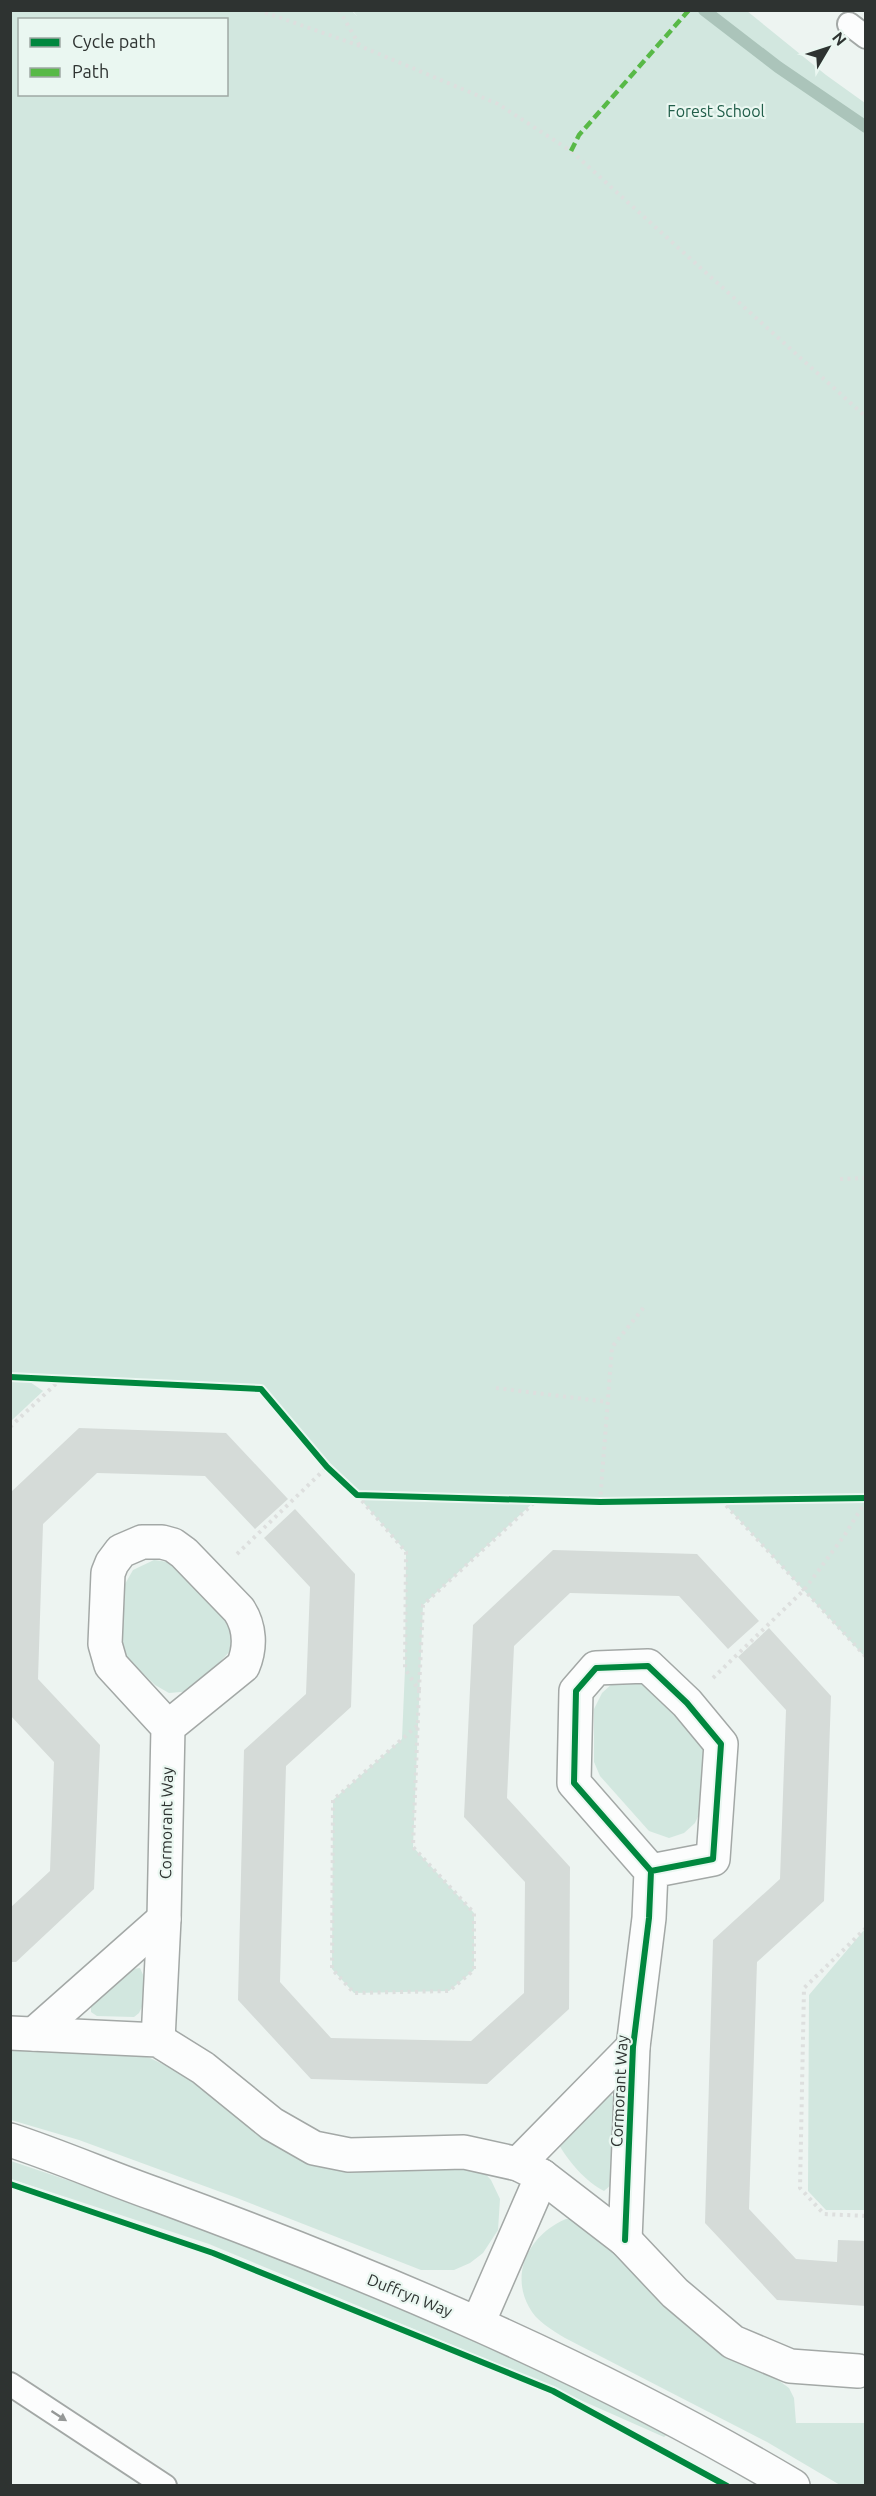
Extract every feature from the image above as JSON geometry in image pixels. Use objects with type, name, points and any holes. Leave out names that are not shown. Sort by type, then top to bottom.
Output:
[{"type":"street","points":[[142,1542],[162,1542],[173,1545],[184,1553],[245,1619],[248,1633],[248,1654],[243,1666],[168,1727],[111,1665],[105,1644],[108,1573],[121,1551],[142,1542]]},
{"type":"street","points":[[648,1666],[687,1703],[721,1744],[713,1859],[651,1872],[574,1783],[576,1691],[596,1668],[648,1666]]},
{"type":"street","name":"Cormorant Way","points":[[158,2040],[164,1919],[168,1727]]},
{"type":"street","name":"Cormorant Way","points":[[625,2240],[633,2047],[649,1918],[651,1872]]},
{"type":"street","points":[[22,2033],[164,1919]]},
{"type":"street","points":[[22,2033],[158,2040],[203,2068],[272,2124],[314,2148],[349,2155],[464,2152],[530,2170],[625,2240],[701,2318],[733,2342],[790,2366],[858,2371]]},
{"type":"street","name":"Cormorant Way","points":[[478,2323],[530,2170],[633,2047]]},
{"type":"street","name":"Duffryn Way","points":[[10,2140],[258,2232],[478,2323],[716,2440],[793,2486]]},
{"type":"lane","points":[[10,2384],[165,2486]]},
{"type":"path","points":[[258,10],[360,46],[498,104],[571,151],[866,417]]},
{"type":"path","points":[[339,10],[360,46]]},
{"type":"path","points":[[840,1179],[866,1178]]},
{"type":"path","points":[[600,1502],[612,1347],[645,1306]]},
{"type":"path","points":[[51,1379],[73,1380]]},
{"type":"path","points":[[10,1427],[61,1379]]},
{"type":"path","points":[[496,1388],[608,1402]]},
{"type":"path","points":[[320,1458],[334,1474]]},
{"type":"path","points":[[210,1580],[327,1467]]},
{"type":"path","points":[[350,1488],[406,1552],[405,1669],[419,1690]]},
{"type":"path","points":[[357,1495],[369,1496]]},
{"type":"path","points":[[687,1703],[804,1590],[844,1536],[866,1500],[854,1499]]},
{"type":"path","points":[[525,1500],[547,1501]]},
{"type":"path","points":[[418,1725],[333,1800],[332,1969],[354,1993],[449,1991],[474,1970],[474,1913],[412,1847],[418,1725],[423,1605],[537,1500]]},
{"type":"path","points":[[710,1500],[732,1500]]},
{"type":"path","points":[[721,1500],[866,1657]]},
{"type":"path","points":[[589,1502],[611,1502]]},
{"type":"path","points":[[866,1928],[804,1988],[800,2188],[824,2214],[866,2216]]},
{"type":"green space","name":"Forest School","points":[[11,11],[352,11],[357,16],[353,11],[747,11],[826,75],[865,103],[865,1657],[721,1500],[536,1500],[423,1605],[413,1847],[474,1913],[474,1970],[449,1991],[354,1993],[332,1969],[333,1800],[402,1739],[406,1552],[357,1495],[327,1467],[261,1389],[10,1376]]},
{"type":"green space","points":[[11,1381],[30,1382],[43,1391],[11,1421]]},
{"type":"green space","points":[[154,1560],[168,1562],[178,1569],[229,1624],[233,1635],[233,1648],[192,1691],[169,1693],[155,1685],[127,1658],[120,1641],[125,1584],[133,1570]]},
{"type":"green space","points":[[637,1679],[648,1685],[677,1712],[704,1747],[701,1810],[695,1823],[684,1833],[669,1838],[649,1831],[600,1776],[594,1762],[594,1709],[602,1693],[613,1683]]},
{"type":"green space","points":[[865,1929],[865,2210],[826,2210],[808,2191],[809,1995]]},
{"type":"green space","points":[[140,1968],[144,1977],[142,2007],[139,2013],[134,2017],[97,2016],[91,2012],[91,2002],[133,1969]]},
{"type":"green space","points":[[10,2044],[107,2048],[150,2058],[179,2072],[259,2134],[480,2168],[491,2180],[500,2199],[498,2230],[483,2253],[470,2263],[454,2270],[421,2270],[237,2198],[79,2140],[11,2120]]},
{"type":"green space","points":[[608,2091],[616,2100],[612,2184],[604,2191],[591,2183],[578,2170],[558,2143]]},
{"type":"green space","points":[[11,2161],[221,2232],[451,2323],[669,2433],[664,2437],[508,2368],[209,2244],[11,2179]]},
{"type":"green space","points":[[566,2219],[582,2219],[704,2338],[733,2360],[774,2377],[789,2388],[794,2398],[796,2423],[864,2423],[865,2400],[865,2485],[840,2485],[767,2442],[565,2338],[540,2321],[532,2312],[523,2293],[523,2267],[534,2244],[554,2225]]},
{"type":"building","points":[[79,1428],[226,1433],[288,1499],[255,1529],[205,1476],[97,1473],[43,1524],[38,1679],[100,1745],[94,1889],[16,1962],[10,1962],[10,1908],[50,1871],[54,1762],[10,1715],[10,1493]]},
{"type":"building","points":[[295,1509],[355,1574],[351,1707],[286,1766],[280,1982],[331,2038],[471,2041],[524,1993],[525,1882],[464,1817],[473,1625],[553,1550],[697,1554],[759,1621],[728,1649],[679,1596],[570,1593],[514,1646],[507,1798],[570,1867],[569,2009],[487,2084],[311,2079],[238,2000],[244,1750],[306,1694],[310,1587],[264,1538]]},
{"type":"building","points":[[769,1628],[831,1696],[824,1901],[757,1962],[749,2209],[796,2259],[837,2262],[838,2240],[866,2241],[866,2306],[777,2300],[705,2223],[713,1940],[780,1879],[786,1710],[738,1657]]},
{"type":"waterway","points":[[704,10],[778,67],[866,127]]},
{"type":"marked path","points":[[571,151],[579,135],[689,10]]},
{"type":"cycle path","points":[[10,1377],[261,1389],[327,1467],[357,1495],[600,1502],[866,1498]]},
{"type":"cycle path","points":[[625,2240],[633,2047],[649,1918],[651,1871],[713,1859],[721,1744],[687,1703],[648,1666],[596,1668],[576,1691],[574,1783],[651,1871]]},
{"type":"cycle path","points":[[10,2184],[213,2253],[553,2391],[727,2486]]}]
